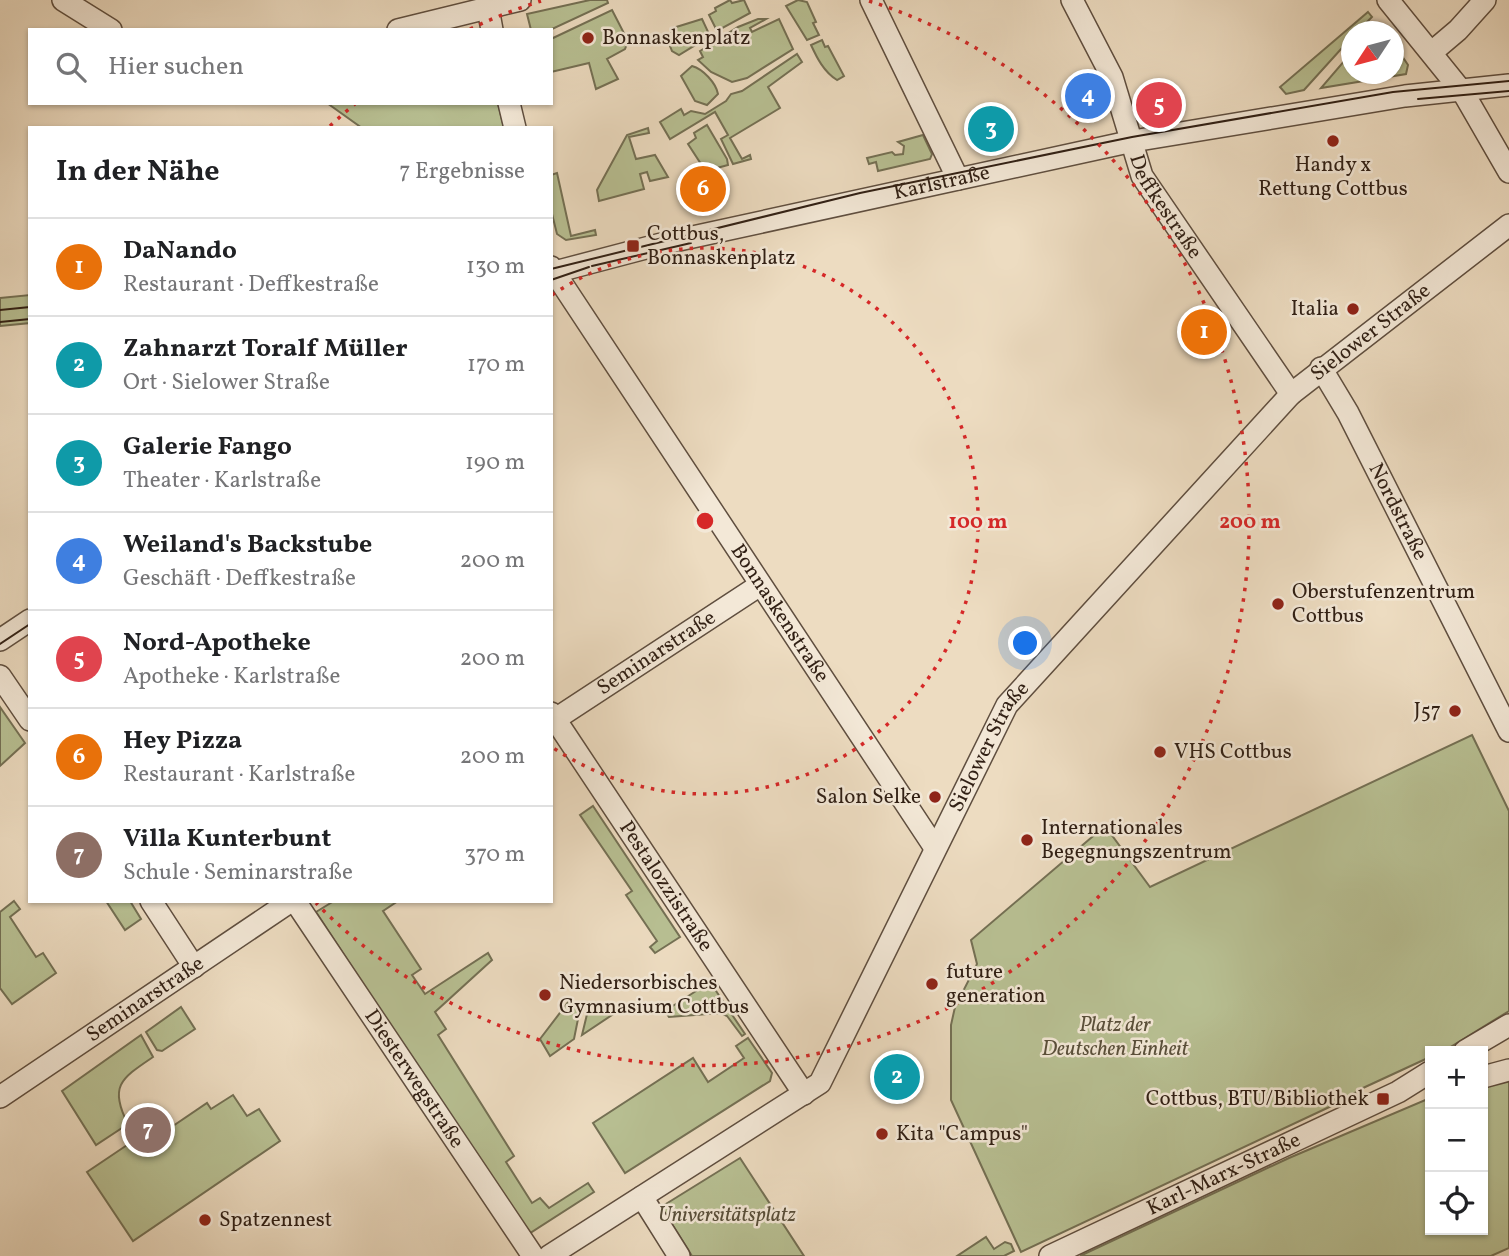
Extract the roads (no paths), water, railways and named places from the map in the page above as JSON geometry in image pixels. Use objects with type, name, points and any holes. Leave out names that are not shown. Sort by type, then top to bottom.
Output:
[{"type":"street","points":[[63,0],[108,28]]},
{"type":"street","points":[[406,28],[520,0]]},
{"type":"street","points":[[872,0],[958,178]]},
{"type":"street","name":"Deffkestraße","points":[[1072,0],[1112,76],[1142,176],[1291,394]]},
{"type":"street","points":[[1388,0],[1432,51],[1460,89],[1509,172]]},
{"type":"street","points":[[1432,51],[1458,30],[1485,0]]},
{"type":"street","points":[[488,8],[492,28]]},
{"type":"street","name":"Karlstraße","points":[[553,270],[1133,141],[1460,89],[1509,85]]},
{"type":"street","points":[[509,105],[515,126]]},
{"type":"street","name":"Sielower Straße","points":[[549,1256],[820,1083],[1007,705],[1291,394],[1321,368],[1509,225]]},
{"type":"street","name":"Bonnaskenstraße","points":[[553,272],[935,848]]},
{"type":"street","name":"Nordstraße","points":[[1321,368],[1348,413],[1509,731]]},
{"type":"street","name":"Seminarstraße","points":[[553,718],[761,585]]},
{"type":"street","points":[[0,640],[28,621]]},
{"type":"street","points":[[0,676],[28,717]]},
{"type":"street","name":"Pestalozzistraße","points":[[553,718],[804,1094]]},
{"type":"street","points":[[152,903],[194,967]]},
{"type":"street","name":"Seminarstraße","points":[[0,1097],[290,903]]},
{"type":"street","name":"Diesterwegstraße","points":[[294,903],[533,1256]]},
{"type":"street","points":[[1473,1046],[1509,1025]]},
{"type":"street","points":[[1488,1076],[1509,1070]]},
{"type":"street","name":"Karl-Marx-Straße","points":[[1050,1256],[1398,1092],[1425,1075]]},
{"type":"street","name":"Karl-Marx-Straße","points":[[1398,1092],[1425,1087]]},
{"type":"street","points":[[642,1197],[679,1256]]},
{"type":"tram line","points":[[553,269],[860,193],[1132,137],[1393,92],[1509,81]]},
{"type":"tram line","points":[[1418,99],[1509,91]]},
{"type":"tram line","points":[[592,266],[691,243]]},
{"type":"tram line","points":[[553,279],[589,267]]},
{"type":"tram line","points":[[0,310],[28,307]]},
{"type":"tram line","points":[[0,322],[28,319]]},
{"type":"tram line","points":[[0,644],[28,625]]},
{"type":"place","name":"Bonnaskenplatz","points":[[588,38]]},
{"type":"place","name":"Weiland's Backstube","points":[[1088,96]]},
{"type":"place","name":"Nord-Apotheke","points":[[1159,105]]},
{"type":"place","name":"Galerie Fango","points":[[991,129]]},
{"type":"place","name":"Handy x Rettung Cottbus","points":[[1333,141]]},
{"type":"place","name":"Hey Pizza","points":[[703,189]]},
{"type":"place","name":"Cottbus, Bonnaskenplatz","points":[[633,246]]},
{"type":"place","name":"Italia","points":[[1353,309]]},
{"type":"place","name":"DaNando","points":[[1204,332]]},
{"type":"place","name":"Oberstufenzentrum Cottbus","points":[[1278,604]]},
{"type":"place","name":"J57","points":[[1455,711]]},
{"type":"place","name":"VHS Cottbus","points":[[1160,752]]},
{"type":"place","name":"Salon Selke","points":[[935,797]]},
{"type":"place","name":"Internationales Begegnungszentrum","points":[[1027,840]]},
{"type":"place","name":"future generation","points":[[932,984]]},
{"type":"place","name":"Niedersorbisches Gymnasium Cottbus","points":[[545,995]]},
{"type":"place","name":"Zahnarzt Toralf Müller","points":[[897,1077]]},
{"type":"place","name":"Cottbus, BTU/Bibliothek","points":[[1383,1099]]},
{"type":"place","name":"Villa Kunterbunt","points":[[148,1130]]},
{"type":"place","name":"Kita \"Campus\"","points":[[882,1134]]},
{"type":"place","name":"Spatzennest","points":[[205,1220]]},
{"type":"park label","name":"Platz der Deutschen Einheit","points":[[1115,1037]]},
{"type":"park label","name":"Universitätsplatz","points":[[727,1215]]}]
